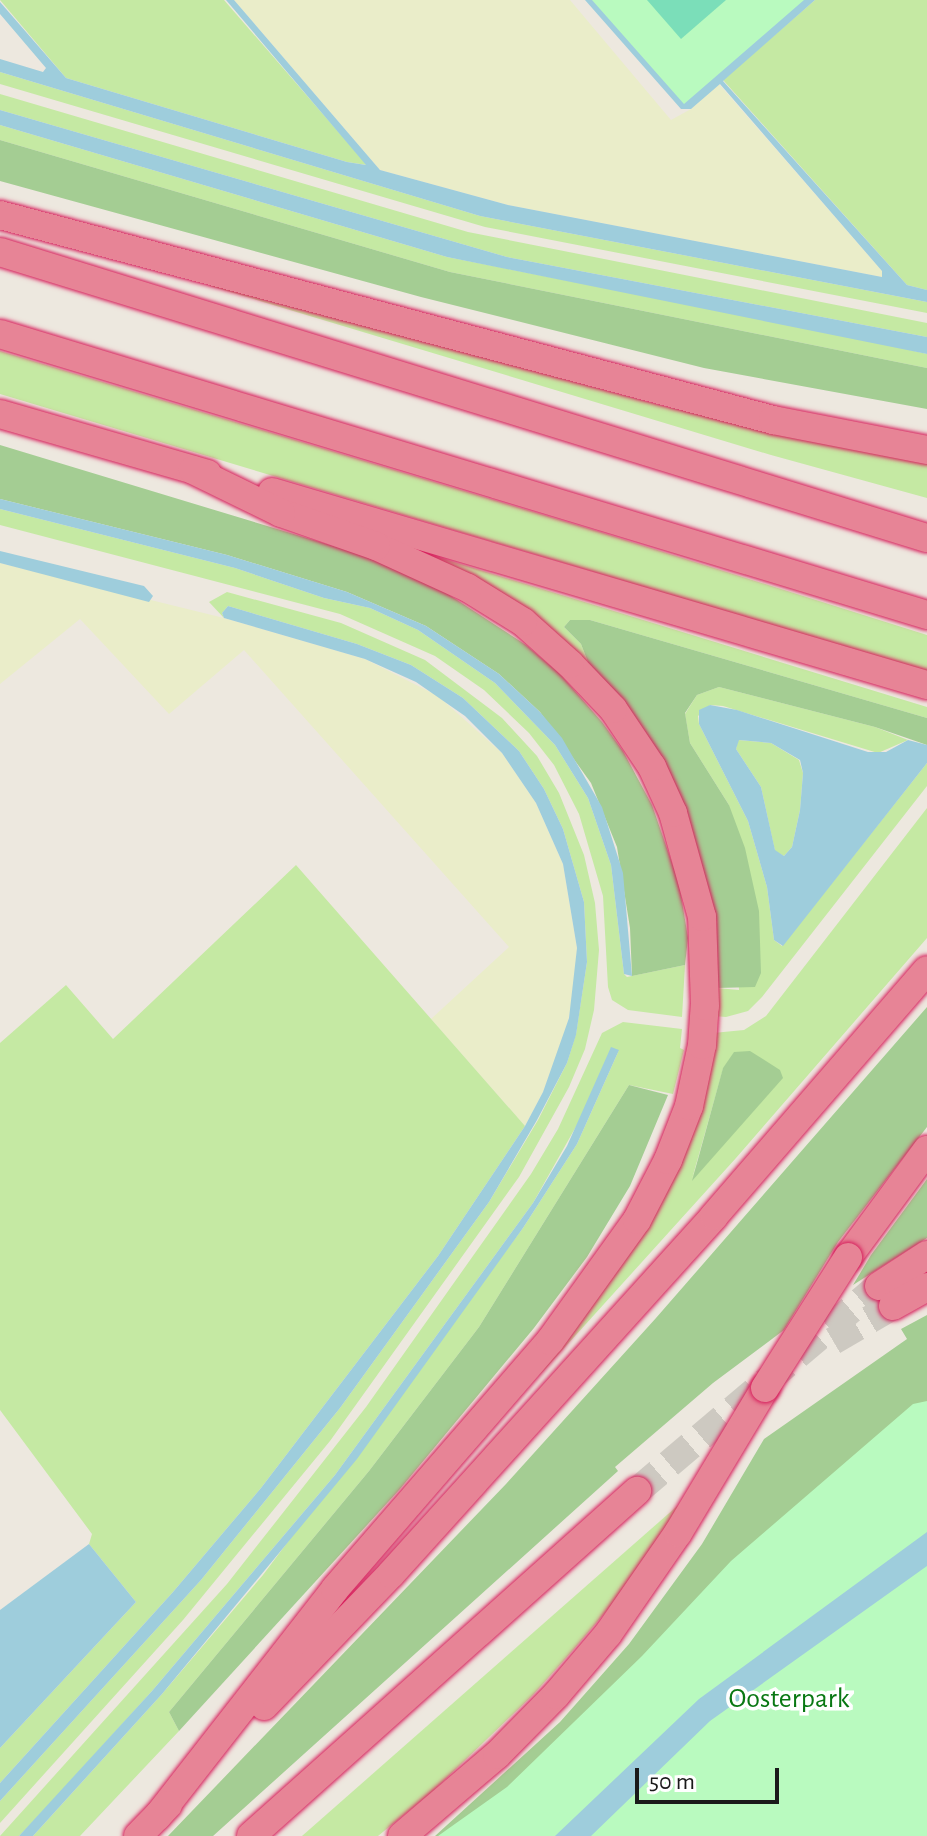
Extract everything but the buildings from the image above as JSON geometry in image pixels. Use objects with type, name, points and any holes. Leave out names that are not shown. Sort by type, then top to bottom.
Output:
[{"type":"highway","points":[[0,215],[773,420],[927,450]]},
{"type":"highway","points":[[0,252],[927,538]]},
{"type":"highway","points":[[0,334],[927,615]]},
{"type":"highway","points":[[0,414],[927,685]]},
{"type":"highway","points":[[147,1827],[335,1589],[550,1341],[637,1220],[668,1160],[689,1106],[702,1045],[705,1006],[702,917],[673,813],[652,767],[613,709],[570,664],[523,622],[468,588],[376,546],[281,513],[193,470]]},
{"type":"highway","points":[[147,1827],[391,1574],[714,1216],[927,970]]},
{"type":"highway","points":[[402,1836],[497,1755],[556,1695],[608,1634],[678,1533],[848,1257],[927,1150]]},
{"type":"highway","points":[[927,1255],[886,1296],[927,1287]]},
{"type":"highway","points":[[251,1836],[637,1491]]},
{"type":"green space","points":[[0,0],[224,0],[367,165],[347,162],[66,78]]},
{"type":"green space","points":[[234,0],[570,0],[671,120],[691,109],[719,84],[882,271],[882,277],[508,205],[380,170]]},
{"type":"green space","points":[[588,0],[809,0],[683,106]]},
{"type":"green space","points":[[647,0],[726,0],[681,39]]},
{"type":"green space","points":[[815,0],[927,0],[927,290],[907,285],[723,80]]},
{"type":"green space","points":[[0,72],[480,216],[927,302],[927,313],[485,227],[0,84]]},
{"type":"green space","points":[[0,94],[468,232],[927,323],[927,337],[507,257],[0,110]]},
{"type":"green space","points":[[0,125],[447,257],[927,354],[927,368],[450,272],[0,140]]},
{"type":"green space","points":[[0,140],[450,272],[927,368],[927,409],[704,368],[421,297],[0,181]]},
{"type":"green space","points":[[211,283],[667,407],[927,464],[927,498],[771,455],[210,286]]},
{"type":"green space","points":[[0,351],[597,531],[927,635],[927,672],[0,394]]},
{"type":"green space","points":[[0,445],[373,558],[434,585],[526,645],[560,674],[602,722],[623,751],[652,805],[679,883],[688,938],[685,965],[632,976],[630,928],[617,847],[591,783],[540,712],[499,674],[426,626],[347,592],[227,555],[0,499]]},
{"type":"green space","points":[[0,509],[235,568],[324,598],[370,608],[418,630],[495,683],[555,745],[588,798],[611,865],[624,974],[627,977],[685,965],[682,1017],[628,1010],[612,1000],[608,987],[603,896],[579,814],[554,765],[529,733],[484,690],[435,656],[340,614],[0,525]]},
{"type":"green space","points":[[428,554],[927,707],[927,718],[590,620],[570,620],[564,627],[581,644],[591,670],[463,572]]},
{"type":"green space","points":[[0,563],[224,618],[365,659],[438,696],[502,753],[536,803],[563,864],[577,948],[574,996],[564,1037],[543,1092],[525,1126],[431,1019],[509,947],[244,650],[169,714],[80,619],[0,684]]},
{"type":"green space","points":[[227,592],[341,623],[425,660],[502,718],[537,756],[559,793],[584,855],[595,903],[599,950],[594,1010],[585,1049],[569,1087],[519,1177],[330,1441],[183,1620],[0,1823],[0,1801],[201,1580],[340,1408],[489,1202],[538,1120],[567,1063],[576,1034],[587,962],[584,902],[563,829],[544,789],[519,751],[463,698],[411,665],[357,644],[228,606],[222,613],[224,618],[209,602]]},
{"type":"green space","points":[[570,620],[590,620],[927,718],[927,745],[875,727],[719,687],[697,695],[685,713],[690,743],[729,805],[745,848],[759,911],[761,973],[755,987],[717,988],[706,882],[689,822],[591,670],[581,644],[564,627]]},
{"type":"green space","points":[[719,687],[875,727],[908,740],[878,753],[723,706],[710,705],[698,716],[699,724],[748,821],[767,887],[774,940],[782,946],[927,763],[927,786],[762,997],[748,1011],[726,1017],[714,1016],[717,988],[739,990],[729,805],[690,743],[685,714],[697,695]]},
{"type":"green space","points":[[738,740],[771,743],[799,760],[803,773],[800,810],[792,847],[784,856],[775,851],[761,787],[736,749]]},
{"type":"green space","points":[[927,808],[927,938],[736,1158],[538,1377],[581,1319],[713,1033],[744,1030],[766,1016]],"holes":[[[734,1053],[692,1179],[723,1069]]]},
{"type":"green space","points":[[296,865],[525,1126],[438,1256],[261,1488],[173,1592],[0,1783],[0,1748],[136,1602],[89,1544],[92,1534],[0,1410],[0,1043],[66,985],[113,1039]]},
{"type":"green space","points":[[927,1007],[927,1127],[838,1242],[784,1330],[713,1383],[615,1467],[618,1471],[213,1836],[168,1836],[506,1484],[656,1318]]},
{"type":"green space","points":[[623,1022],[682,1029],[680,1048],[684,1050],[673,1094],[629,1085],[479,1327],[369,1471],[169,1712],[179,1731],[80,1836],[33,1836],[162,1694],[263,1575],[523,1228],[577,1144],[619,1050],[533,1203],[335,1475],[152,1691],[49,1805],[19,1836],[0,1836],[227,1584],[366,1407],[531,1174],[558,1129],[602,1033]]},
{"type":"green space","points":[[750,1051],[780,1070],[783,1078],[692,1181],[723,1068],[734,1052]]},
{"type":"green space","points":[[629,1085],[668,1095],[630,1186],[587,1257],[534,1328],[400,1489],[179,1731],[169,1712],[369,1471],[479,1327]]},
{"type":"green space","points":[[927,1179],[927,1238],[853,1285],[871,1255]]},
{"type":"green space","points":[[927,1315],[927,1532],[555,1836],[435,1836],[560,1722],[629,1644],[702,1544],[764,1439],[907,1339],[901,1329]]},
{"type":"green space","name":"Oosterpark","points":[[927,1401],[927,1836],[438,1836],[507,1787],[642,1656],[731,1561],[913,1404]]},
{"type":"green space","points":[[684,1500],[609,1608],[574,1649],[533,1695],[433,1791],[378,1836],[302,1836]]},
{"type":"water","points":[[226,0],[234,0],[380,170],[508,205],[882,277],[882,271],[720,84],[691,109],[681,109],[585,0],[592,0],[684,104],[804,0],[815,0],[723,81],[907,285],[927,290],[927,302],[480,216],[0,72],[0,59],[43,72],[46,68],[0,14],[0,2],[66,78],[347,162],[366,165]]},
{"type":"water","points":[[0,110],[507,257],[927,337],[927,354],[447,257],[0,125]]},
{"type":"water","points":[[0,499],[227,555],[347,592],[426,626],[499,674],[540,712],[562,738],[602,807],[623,873],[632,976],[624,974],[611,865],[588,798],[555,745],[495,683],[418,630],[370,608],[324,598],[235,568],[0,509]]},
{"type":"water","points":[[0,551],[144,586],[153,596],[149,602],[0,563]]},
{"type":"water","points":[[228,606],[357,644],[411,665],[463,698],[519,751],[544,789],[563,829],[584,902],[587,962],[576,1035],[567,1063],[489,1202],[340,1408],[201,1580],[0,1801],[0,1783],[173,1592],[261,1488],[438,1256],[525,1126],[543,1092],[569,1018],[577,948],[563,864],[536,803],[502,753],[465,716],[416,682],[365,659],[224,618],[222,613]]},
{"type":"water","points":[[710,705],[737,710],[868,752],[886,752],[908,740],[927,745],[927,763],[783,946],[774,940],[767,887],[748,821],[699,724],[699,710]],"holes":[[[739,740],[771,743],[800,760],[803,773],[800,810],[792,847],[784,856],[775,850],[761,787],[736,749]]]},
{"type":"water","points":[[611,1047],[619,1050],[577,1144],[523,1228],[357,1459],[162,1694],[33,1836],[19,1836],[152,1691],[335,1475],[533,1203],[567,1146]]},
{"type":"water","points":[[927,1532],[927,1566],[710,1721],[591,1836],[555,1836],[699,1699]]},
{"type":"water","points":[[89,1544],[136,1602],[0,1748],[0,1610]]},
{"type":"tunnel","points":[[637,1491],[879,1286]]},
{"type":"tunnel","points":[[833,1341],[893,1306]]}]
